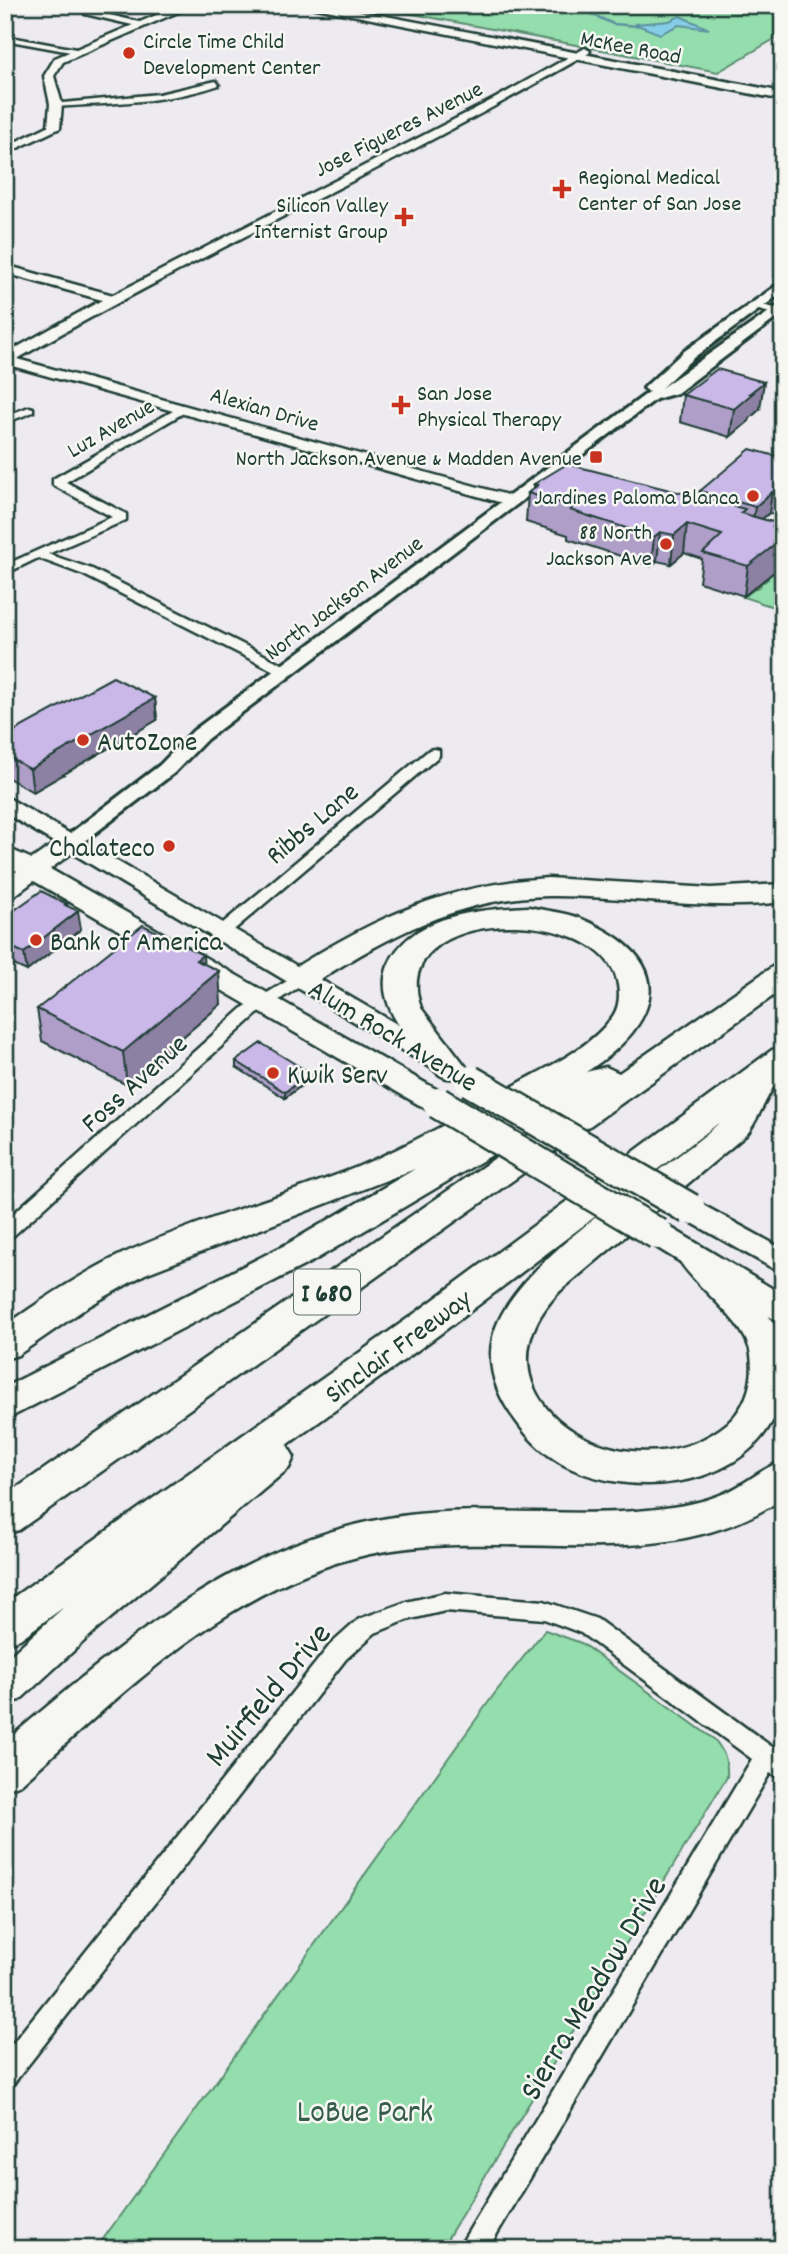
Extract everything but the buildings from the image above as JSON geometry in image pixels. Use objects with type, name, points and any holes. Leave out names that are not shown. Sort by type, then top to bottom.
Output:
[{"type":"highway","points":[[302,977],[394,922],[428,907],[470,895],[517,888],[564,887],[737,898],[783,894]]},
{"type":"highway","points":[[5,1345],[68,1302],[149,1257],[397,1163],[465,1130],[582,1058],[616,1034],[629,1017],[635,1002],[634,988],[623,958],[594,933],[573,923],[530,915],[479,919],[448,928],[423,942],[404,965],[400,982],[402,999],[414,1024],[461,1074]]},
{"type":"highway","name":"I 680","points":[[5,1518],[783,974]]},
{"type":"highway","points":[[696,1258],[750,1318],[770,1353],[775,1392],[759,1430],[724,1456],[701,1464],[655,1471],[602,1462],[579,1453],[539,1426],[523,1405],[513,1383],[510,1339],[517,1320],[542,1287],[573,1259],[734,1129],[777,1063]]},
{"type":"highway","name":"Sinclair Freeway","points":[[5,1626],[427,1324],[777,1063]]},
{"type":"highway","points":[[5,1405],[301,1252],[590,1082],[649,1067]]},
{"type":"highway","points":[[5,1687],[79,1619],[205,1517],[427,1324]]},
{"type":"highway","points":[[5,1770],[114,1676],[194,1614],[230,1590],[305,1556],[342,1545],[420,1529],[593,1528],[676,1522],[729,1509],[756,1496],[783,1477]]},
{"type":"main road","name":"McKee Road","points":[[307,5],[783,88]]},
{"type":"main road","name":"McKee Road","points":[[342,5],[783,96]]},
{"type":"main road","name":"North Jackson Avenue","points":[[651,397],[653,385],[783,285]]},
{"type":"main road","name":"North Jackson Avenue","points":[[71,842],[167,769],[200,735],[285,671],[512,501],[554,475],[651,397],[671,390],[780,310]]},
{"type":"main road","name":"Alum Rock Avenue","points":[[5,803],[783,1263]]},
{"type":"main road","points":[[5,891],[71,842]]},
{"type":"main road","name":"Alum Rock Avenue","points":[[5,854],[438,1103],[783,1310]]},
{"type":"street","points":[[5,10],[17,5]]},
{"type":"street","points":[[5,151],[54,128],[56,104],[49,76],[59,60],[189,5]]},
{"type":"street","points":[[88,12],[141,24]]},
{"type":"street","points":[[5,38],[76,51]]},
{"type":"street","name":"Jose Figueres Avenue","points":[[5,360],[114,299],[500,100],[581,54]]},
{"type":"street","points":[[56,104],[155,96],[216,83]]},
{"type":"street","points":[[5,269],[114,299]]},
{"type":"street","points":[[754,306],[780,310]]},
{"type":"street","name":"Alexian Drive","points":[[5,360],[512,501]]},
{"type":"street","name":"Luz Avenue","points":[[5,570],[122,517],[57,482],[184,409]]},
{"type":"street","points":[[5,420],[29,410]]},
{"type":"street","points":[[37,554],[88,572],[285,671]]},
{"type":"street","name":"Ribbs Lane","points":[[223,931],[433,753]]},
{"type":"street","name":"Foss Avenue","points":[[5,1232],[238,1021],[302,977]]},
{"type":"street","name":"Muirfield Drive","points":[[5,2074],[338,1652],[367,1626],[406,1611],[445,1602],[544,1610],[589,1626],[648,1667],[774,1763]]},
{"type":"street","name":"Sierra Meadow Drive","points":[[472,2249],[774,1763]]},
{"type":"green space","points":[[365,5],[783,5],[783,34],[718,72]]},
{"type":"green space","points":[[783,561],[783,610],[743,597],[761,585],[760,581],[764,582],[768,579],[764,578],[777,571],[773,569]]},
{"type":"green space","name":"LoBue Park","points":[[545,1630],[581,1643],[715,1740],[725,1757],[727,1777],[441,2249],[96,2249],[495,1693]]},
{"type":"water","points":[[680,16],[709,29],[679,25],[660,34],[635,24],[669,21]]},
{"type":"waterway","points":[[489,5],[515,11],[581,9],[613,24],[637,26]]},
{"type":"place","name":"Circle Time Child Development Center","points":[[129,53]]},
{"type":"place","name":"Regional Medical Center of San Jose","points":[[562,189]]},
{"type":"place","name":"Silicon Valley Internist Group","points":[[404,217]]},
{"type":"place","name":"San Jose Physical Therapy","points":[[401,405]]},
{"type":"place","name":"North Jackson Avenue & Madden Avenue","points":[[596,457]]},
{"type":"place","name":"Jardines Paloma Blanca","points":[[753,496]]},
{"type":"place","name":"88 North Jackson Ave","points":[[666,544]]},
{"type":"place","name":"AutoZone","points":[[83,740]]},
{"type":"place","name":"Chalateco","points":[[169,846]]},
{"type":"place","name":"Bank of America","points":[[36,940]]},
{"type":"place","name":"Kwik Serv","points":[[273,1073]]}]
